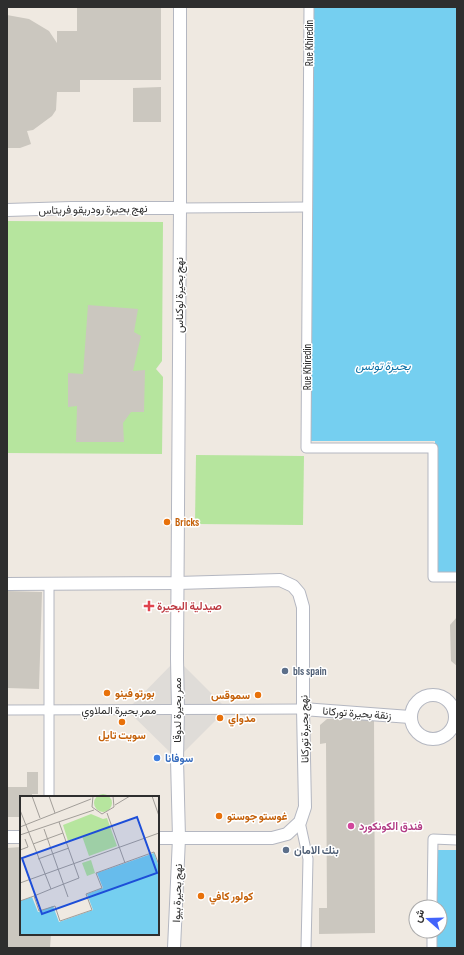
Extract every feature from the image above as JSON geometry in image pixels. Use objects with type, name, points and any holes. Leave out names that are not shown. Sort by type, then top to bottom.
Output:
[{"type":"street","name":"نهج بحيرة لوكناس","points":[[177,583],[180,7]]},
{"type":"street","name":"Rue Khiredin","points":[[309,7],[306,448],[433,448],[433,577],[457,577]]},
{"type":"street","points":[[180,208],[307,207]]},
{"type":"street","name":"نهج بحيرة رودريقو فريتاس","points":[[7,210],[71,208],[180,208]]},
{"type":"street","name":"نهج بحيرة توركانا","points":[[7,584],[177,583],[280,580],[293,586],[299,593],[303,607],[305,807],[300,822]]},
{"type":"street","name":"ممر بحيرة لدوقا","points":[[177,583],[176,659],[179,838]]},
{"type":"street","points":[[49,584],[50,796]]},
{"type":"street","points":[[433,695],[442,696],[449,701],[454,709],[456,717],[454,726],[448,733],[441,738],[432,740],[424,738],[417,733],[412,726],[410,717],[412,708],[417,701],[424,696],[433,695]]},
{"type":"street","name":"ممر بحيرة الملاوي","points":[[7,710],[303,709]]},
{"type":"street","name":"زنقة بحيرة توركانا","points":[[303,709],[410,717]]},
{"type":"street","points":[[159,838],[272,838],[287,834],[300,822]]},
{"type":"street","points":[[300,822],[308,859],[306,948]]},
{"type":"street","points":[[7,837],[20,837]]},
{"type":"street","name":"نهج بحيرة بيوا","points":[[174,948],[179,838]]},
{"type":"street","points":[[432,899],[433,840],[457,840]]},
{"type":"green space","points":[[7,221],[163,222],[162,361],[156,369],[163,377],[162,454],[7,453]]},
{"type":"green space","points":[[196,455],[304,456],[303,525],[195,524]]},
{"type":"shaded area","points":[[177,659],[227,709],[177,759],[127,710]]},
{"type":"water","name":"بحيرة تونس","points":[[314,7],[457,7],[457,572],[434,572],[435,441],[307,441]]},
{"type":"water","points":[[434,850],[457,850],[457,948],[434,948],[434,939],[448,939],[448,899],[434,899]]},
{"type":"building","points":[[77,7],[161,7],[161,80],[80,80],[80,92],[57,92],[56,110],[52,116],[33,130],[27,131],[31,144],[20,148],[7,148],[7,15],[29,19],[49,31],[57,43],[57,31],[77,31]]},
{"type":"building","points":[[161,87],[161,122],[133,122],[133,88]]},
{"type":"building","points":[[88,305],[138,309],[134,332],[141,336],[133,371],[145,370],[144,412],[131,412],[123,423],[124,442],[76,442],[77,406],[68,407],[68,373],[83,374]]},
{"type":"building","points":[[7,591],[42,592],[39,689],[7,688]]},
{"type":"building","points":[[457,617],[457,666],[451,661],[450,625]]},
{"type":"building","name":"فندق الكونكورد","points":[[374,718],[375,933],[319,934],[319,908],[327,908],[326,743],[320,744],[320,725],[327,719]]},
{"type":"building","points":[[27,772],[38,772],[38,794],[32,794],[32,796],[20,796],[20,817],[7,817],[7,787],[27,787]]},
{"type":"building","points":[[20,847],[20,935],[51,935],[50,948],[7,948],[7,848]]},
{"type":"place","name":"Bricks","points":[[167,522]]},
{"type":"place","name":"صيدلية البحيرة","points":[[149,606]]},
{"type":"place","name":"bls spain","points":[[285,671]]},
{"type":"place","name":"بورتو فينو","points":[[107,693]]},
{"type":"place","name":"سموقس","points":[[258,695]]},
{"type":"place","name":"مدواي","points":[[220,718]]},
{"type":"place","name":"سويت تايل","points":[[122,722]]},
{"type":"place","name":"سوفانا","points":[[157,758]]},
{"type":"place","name":"غوستو جوستو","points":[[219,816]]},
{"type":"place","name":"فندق الكونكورد","points":[[351,826]]},
{"type":"place","name":"بنك الامان","points":[[286,850]]},
{"type":"place","name":"كولور كافي","points":[[201,896]]}]
